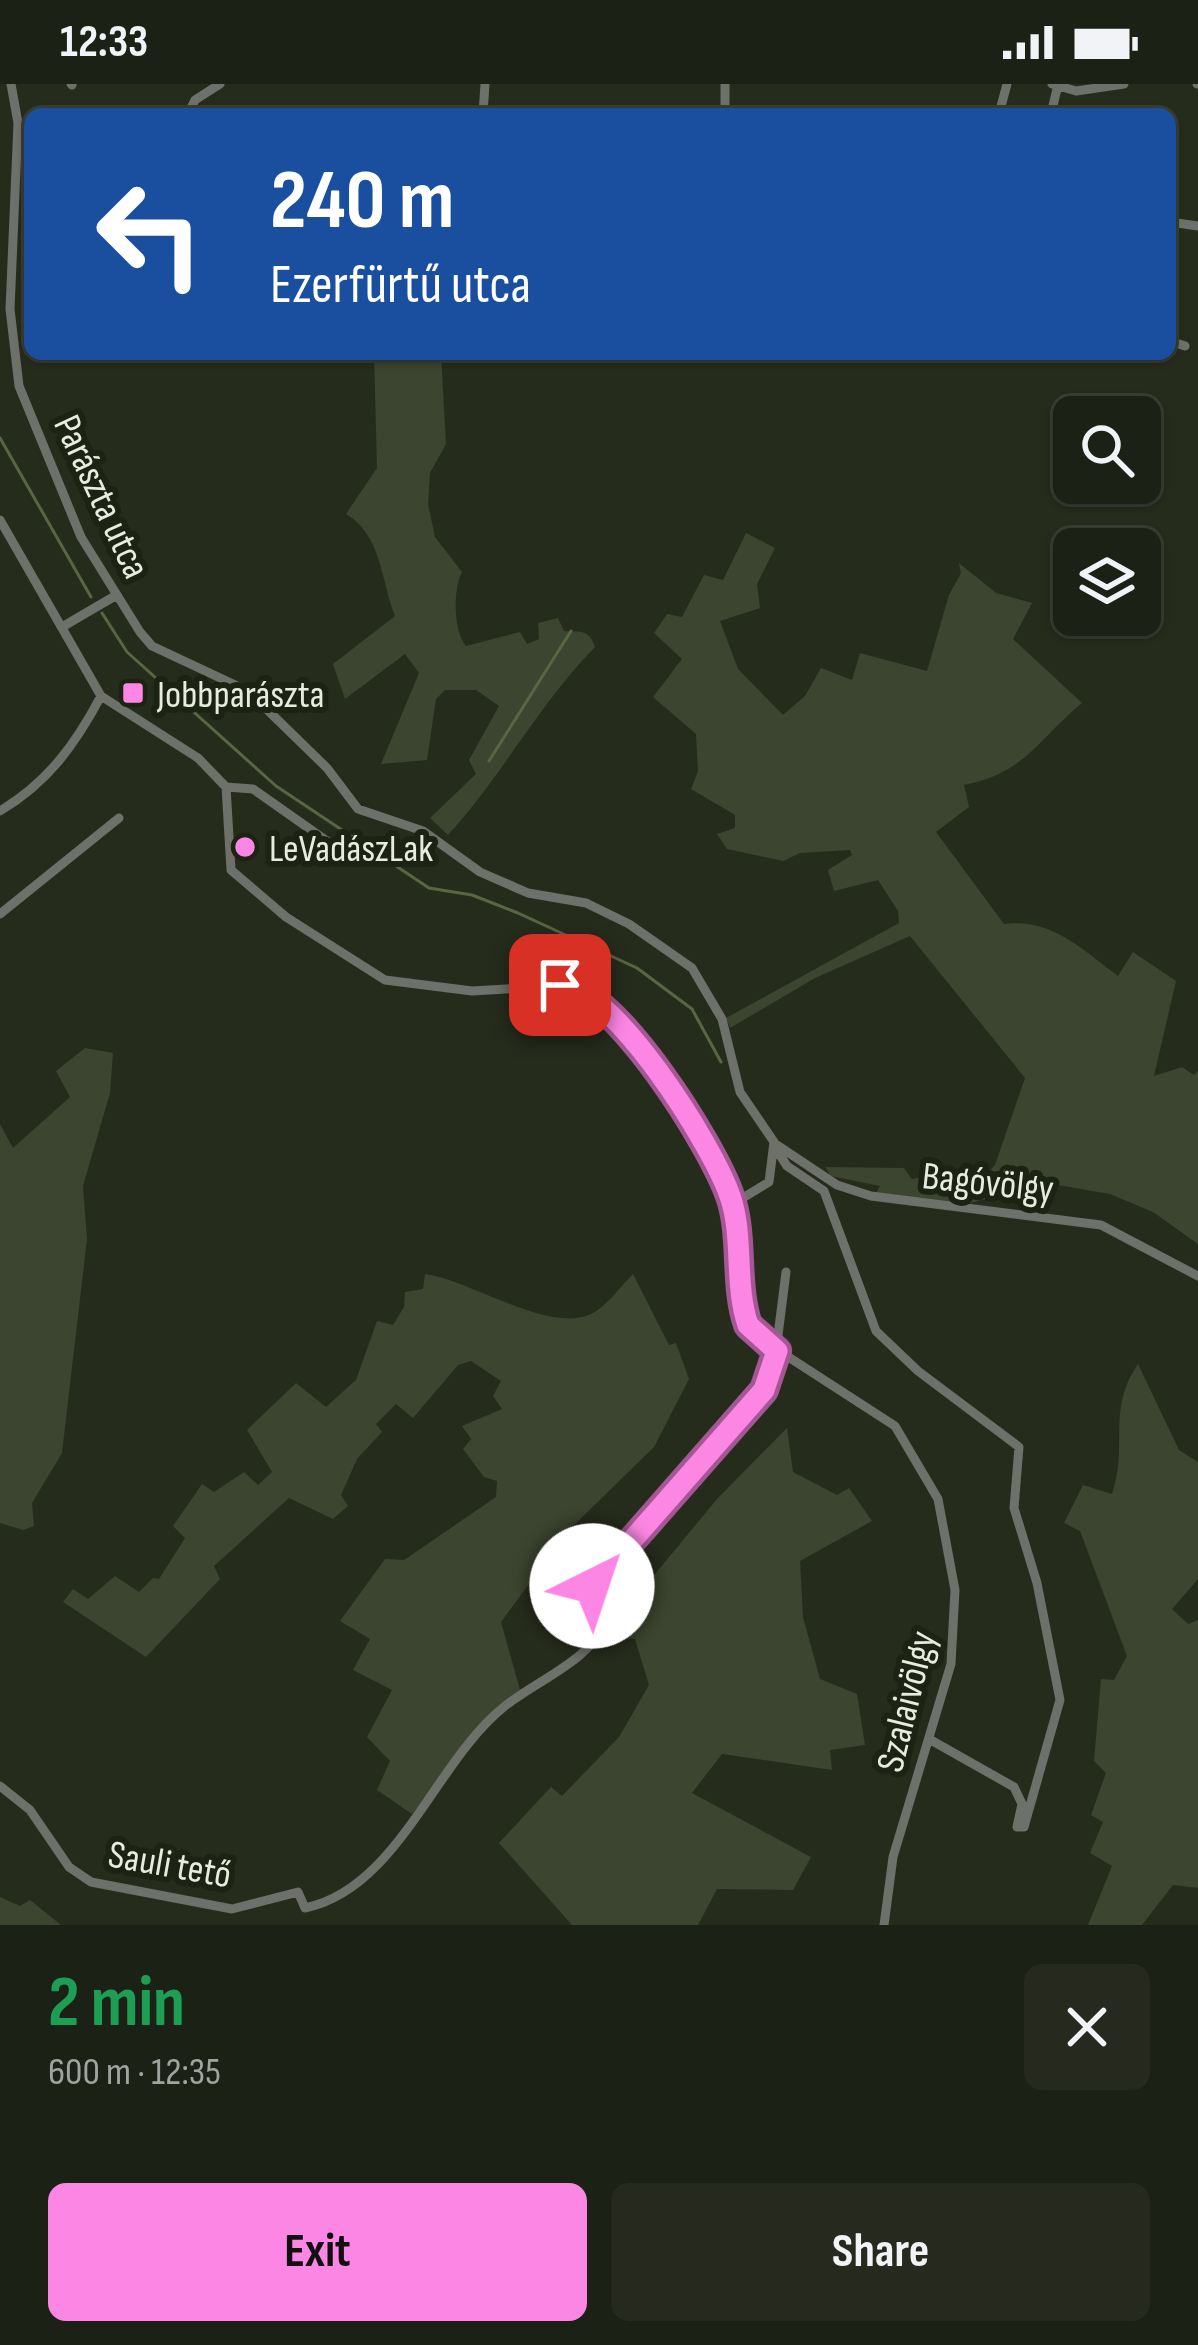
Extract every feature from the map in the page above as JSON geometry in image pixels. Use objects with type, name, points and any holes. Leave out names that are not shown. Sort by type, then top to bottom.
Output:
[{"type":"street","name":"Parászta utca","points":[[11,84],[18,123],[10,309],[19,386],[81,537],[115,596],[152,646],[248,692],[327,768],[358,808],[423,831],[480,872],[527,893],[603,911],[692,968],[722,1018],[740,1092],[776,1147]]},
{"type":"street","points":[[191,108],[195,100],[220,84]]},
{"type":"street","points":[[1054,86],[1124,84]]},
{"type":"street","points":[[1176,343],[1185,346]]},
{"type":"street","points":[[0,520],[101,696],[198,758],[226,787],[231,870],[286,917],[385,980],[472,991],[572,985],[596,997],[677,1102],[733,1204],[769,1183],[776,1147]]},
{"type":"street","points":[[62,627],[115,596]]},
{"type":"street","points":[[0,811],[37,789],[59,765],[101,696]]},
{"type":"street","points":[[226,787],[253,789],[340,851]]},
{"type":"street","points":[[0,914],[119,818]]},
{"type":"street","points":[[776,1147],[788,1166],[824,1191],[876,1331],[918,1371],[1019,1447],[1014,1508],[1037,1582],[1060,1700],[1024,1827],[1017,1827],[1022,1804],[1014,1787],[928,1739]]},
{"type":"street","name":"Bagóvölgy","points":[[776,1147],[837,1185],[871,1196],[1101,1225],[1198,1276]]},
{"type":"street","name":"Szalaivölgy","points":[[733,1204],[743,1311],[753,1334],[903,1433],[938,1499],[956,1617],[952,1664],[893,1857],[884,1925]]},
{"type":"street","points":[[777,1351],[778,1300],[786,1272]]},
{"type":"street","name":"Sauli tető","points":[[0,1786],[30,1810],[69,1867],[91,1882],[232,1909],[298,1892],[305,1908],[353,1888],[492,1718],[597,1640],[610,1617],[592,1591],[592,1581],[764,1390],[777,1351]]},
{"type":"green space","points":[[374,360],[441,360],[446,444],[430,473],[428,504],[435,537],[462,572],[456,610],[462,639],[466,646],[520,632],[527,644],[539,639],[538,623],[558,618],[564,631],[587,634],[595,647],[448,835],[430,818],[476,774],[469,760],[499,706],[476,690],[445,690],[436,699],[427,760],[381,764],[419,673],[405,654],[345,699],[333,664],[395,616],[373,546],[346,514],[377,468]]},
{"type":"green space","points":[[746,533],[775,548],[757,584],[760,608],[720,621],[738,669],[783,715],[805,696],[821,668],[852,680],[860,653],[927,671],[949,595],[961,573],[959,563],[996,593],[1032,603],[1013,639],[1082,703],[1017,763],[964,785],[969,807],[936,832],[1004,924],[1051,931],[1118,976],[1133,952],[1176,981],[1154,1076],[1182,1067],[1194,1075],[1198,1071],[1198,1244],[1153,1212],[1110,1194],[1046,1183],[959,1206],[876,1193],[880,1186],[831,1176],[825,1167],[904,1168],[912,1179],[960,1169],[987,1174],[995,1165],[1025,1078],[910,936],[815,978],[730,1028],[726,1018],[899,923],[898,911],[878,880],[834,891],[828,870],[852,855],[850,850],[800,853],[783,861],[727,849],[717,834],[735,828],[735,815],[691,789],[698,771],[696,734],[653,697],[682,659],[654,633],[667,614],[682,617],[704,575],[723,580]]},
{"type":"green space","points":[[85,1048],[113,1053],[110,1093],[83,1186],[87,1239],[62,1453],[32,1503],[34,1526],[23,1530],[0,1523],[0,1124],[13,1148],[70,1097],[56,1071]]},
{"type":"green space","points":[[425,1274],[532,1312],[573,1318],[597,1311],[633,1274],[669,1345],[676,1343],[689,1379],[654,1447],[569,1530],[501,1622],[520,1690],[498,1706],[412,1814],[377,1790],[390,1761],[367,1737],[392,1690],[353,1670],[370,1639],[340,1621],[385,1559],[404,1560],[496,1497],[497,1481],[484,1477],[463,1449],[471,1439],[462,1426],[502,1409],[493,1396],[501,1381],[471,1361],[458,1365],[413,1418],[396,1404],[376,1424],[382,1432],[357,1459],[341,1495],[348,1506],[333,1519],[289,1498],[214,1566],[220,1579],[146,1657],[63,1602],[73,1589],[88,1599],[115,1576],[139,1592],[153,1578],[159,1579],[185,1538],[173,1526],[202,1484],[214,1492],[244,1472],[258,1485],[272,1472],[247,1430],[296,1383],[326,1407],[356,1380],[377,1321],[393,1325],[404,1307],[405,1292],[423,1289]]},
{"type":"green space","points":[[1138,1364],[1179,1450],[1198,1462],[1198,1579],[1172,1609],[1188,1624],[1198,1620],[1198,1888],[1173,1885],[1142,1925],[1088,1925],[1112,1866],[1090,1853],[1103,1822],[1091,1815],[1106,1773],[1094,1761],[1101,1679],[1114,1680],[1127,1656],[1080,1531],[1064,1523],[1083,1485],[1112,1494],[1123,1397]]},
{"type":"green space","points":[[787,1428],[793,1472],[837,1495],[849,1488],[872,1521],[800,1561],[803,1617],[820,1679],[857,1694],[865,1745],[830,1750],[832,1770],[722,1754],[692,1793],[811,1857],[793,1890],[717,1889],[698,1925],[572,1925],[499,1843],[551,1787],[562,1796],[619,1737],[649,1685],[635,1639],[606,1637],[717,1499]]},
{"type":"green space","points":[[0,1897],[20,1906],[30,1900],[61,1925],[0,1925]]},
{"type":"waterway","points":[[0,438],[91,597]]},
{"type":"waterway","points":[[102,613],[127,652],[276,786],[429,888],[472,895],[637,968],[692,1009],[721,1062]]},
{"type":"waterway","points":[[489,761],[571,631]]},
{"type":"place","name":"Jobbparászta","points":[[133,693]]},
{"type":"place","name":"LeVadászLak","points":[[245,847]]},
{"type":"route","points":[[560,985],[583,989],[614,1015],[677,1102],[729,1191],[748,1325],[777,1351],[764,1390],[695,1473],[605,1565],[592,1586]]}]
